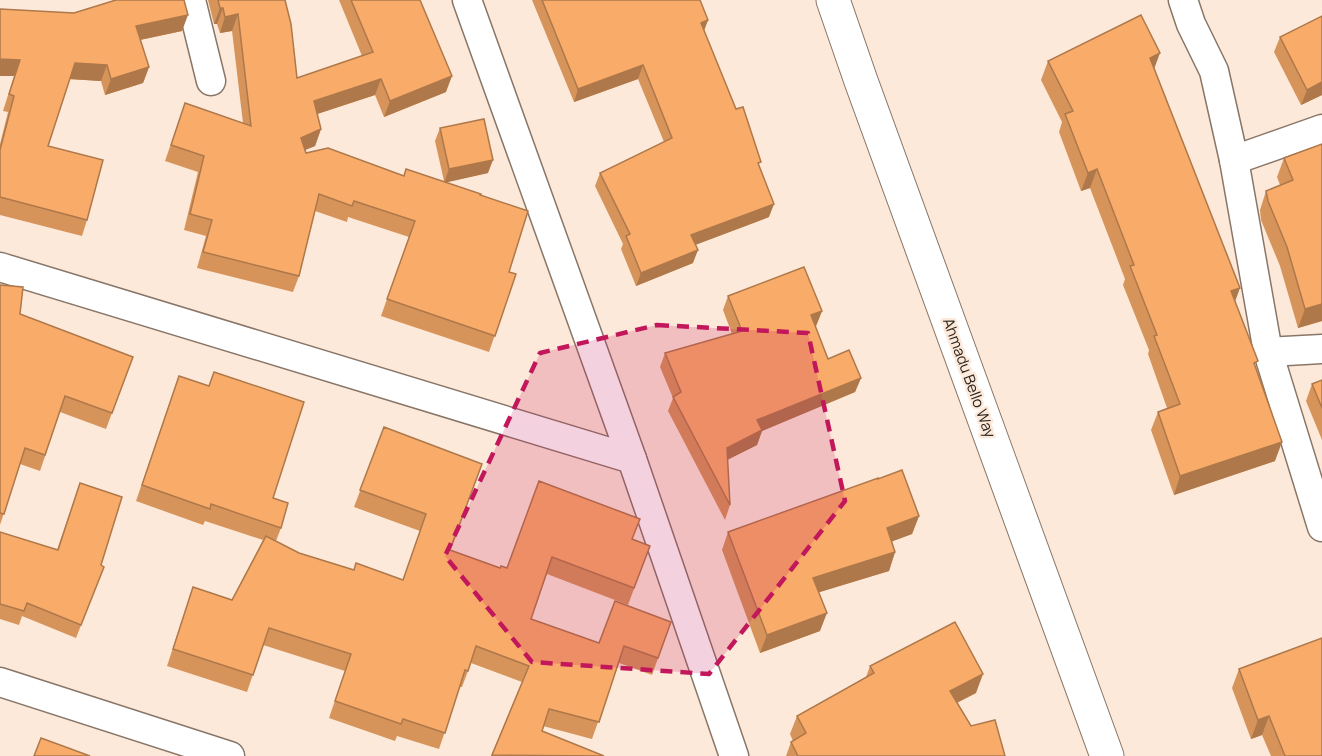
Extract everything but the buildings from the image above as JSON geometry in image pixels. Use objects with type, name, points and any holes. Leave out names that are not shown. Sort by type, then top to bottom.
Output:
[{"type":"street","points":[[191,0],[211,81]]},
{"type":"street","points":[[467,0],[632,459],[734,756]]},
{"type":"street","name":"Ahmadu Bello Way","points":[[833,0],[1107,756]]},
{"type":"street","points":[[1183,0],[1191,24],[1214,71],[1234,160],[1268,352],[1322,527]]},
{"type":"street","points":[[1234,160],[1322,129]]},
{"type":"street","points":[[0,267],[632,459]]},
{"type":"street","points":[[1268,352],[1322,349]]},
{"type":"street","points":[[0,682],[230,756]]},
{"type":"highlighted area","points":[[657,325],[808,333],[845,501],[709,674],[532,662],[445,556],[540,353]]}]
